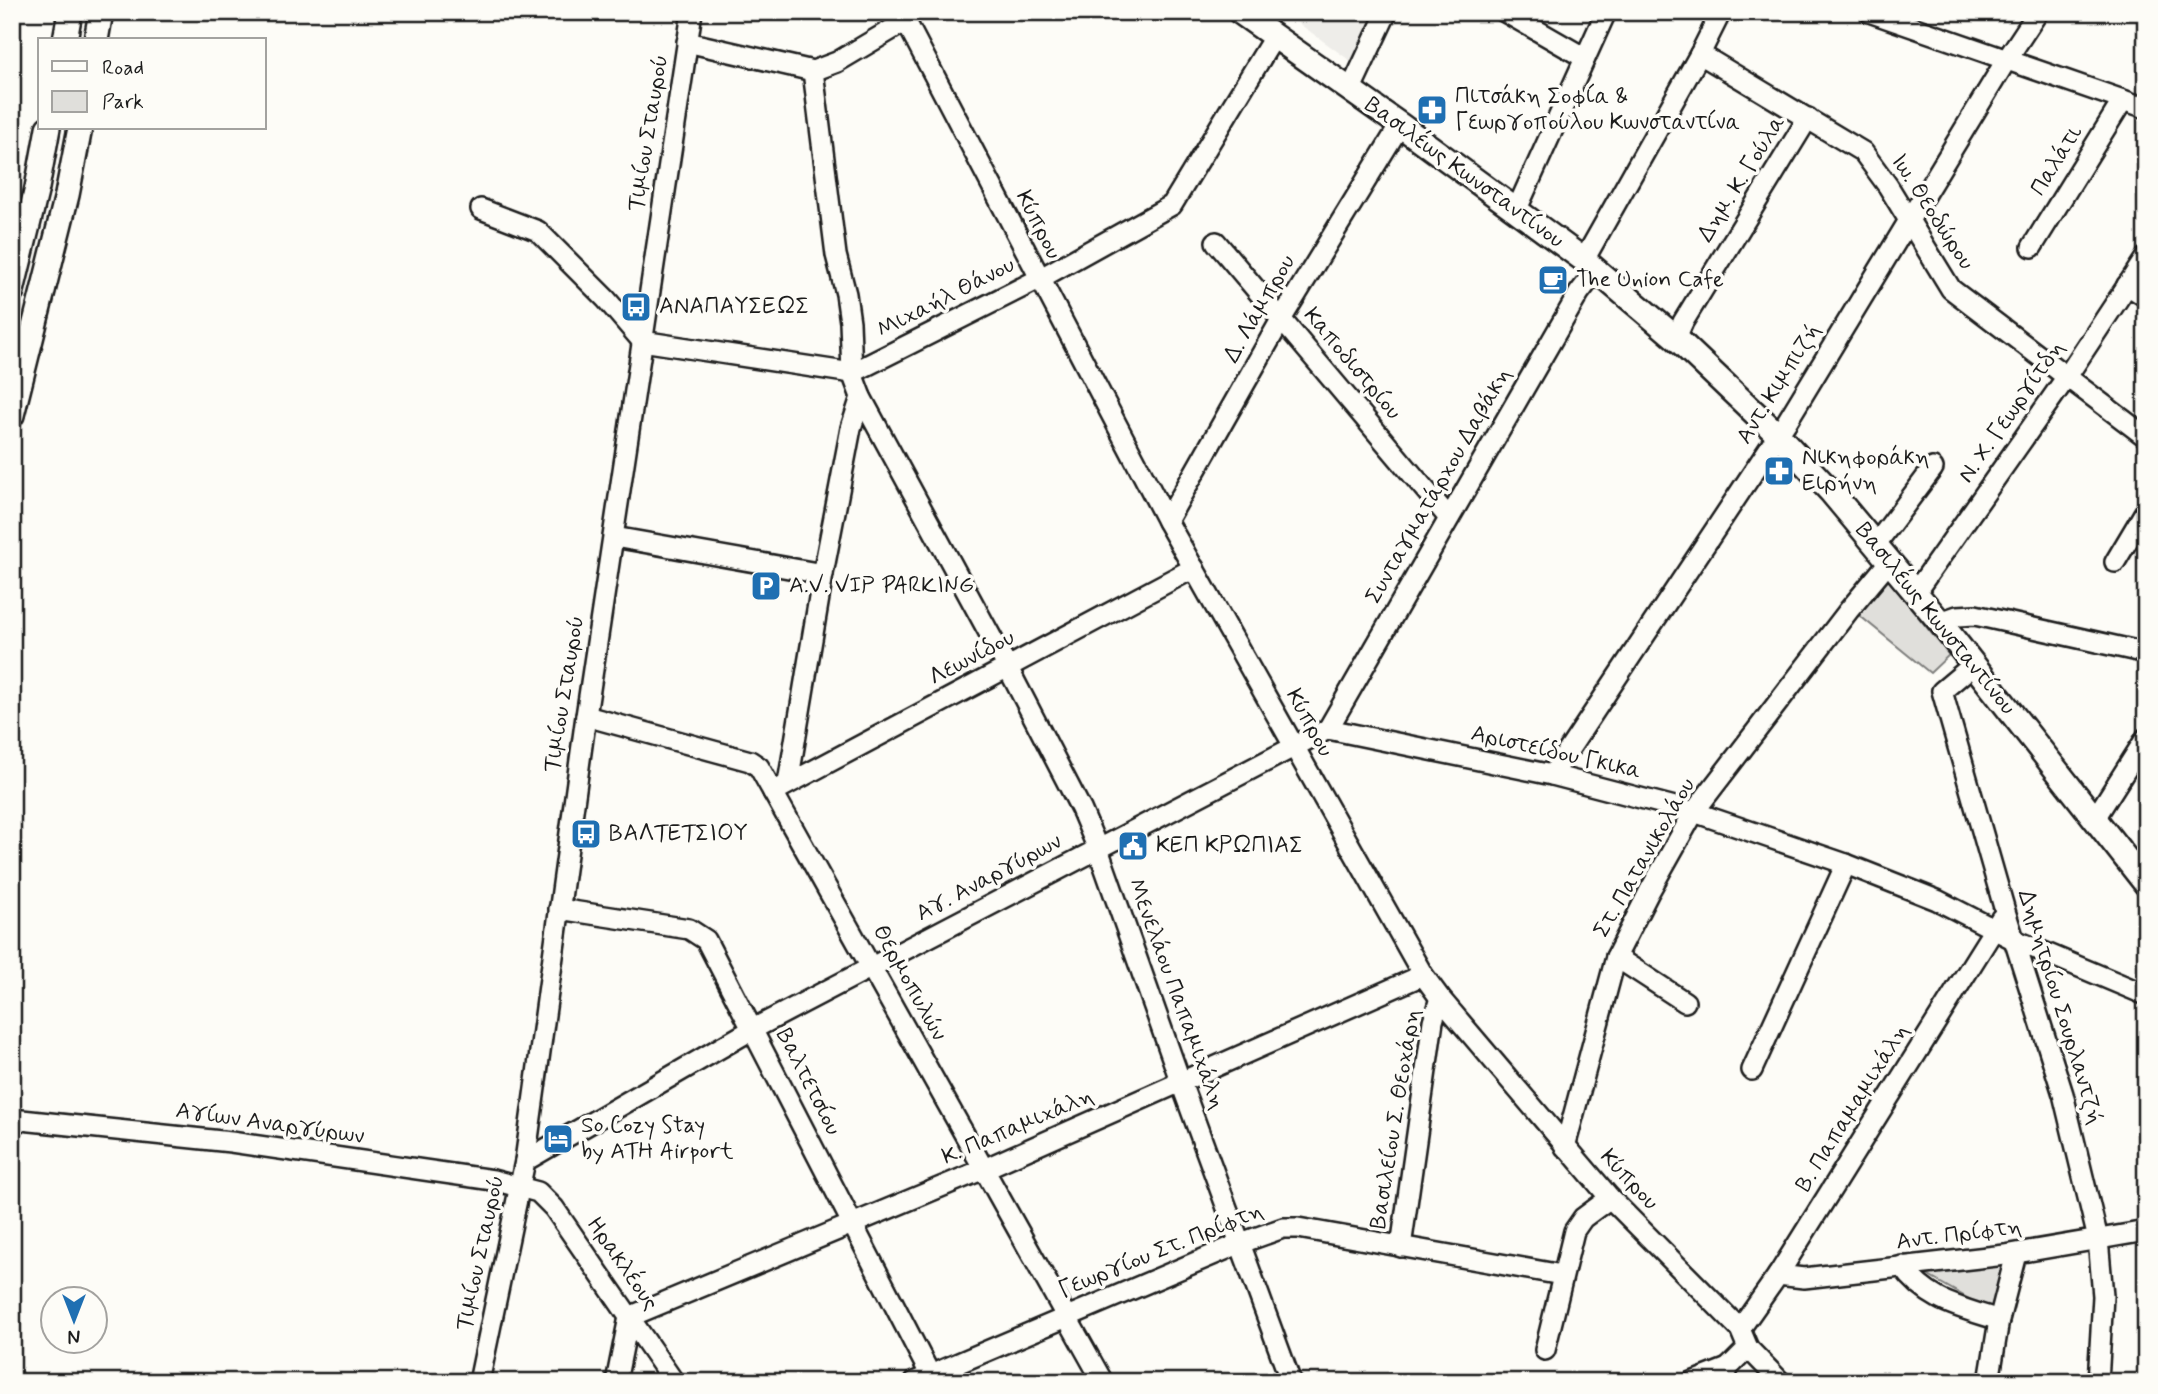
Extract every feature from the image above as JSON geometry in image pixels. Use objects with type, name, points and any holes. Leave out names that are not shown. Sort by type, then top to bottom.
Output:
[{"type":"main road","points":[[65,38],[70,12]]},
{"type":"main road","points":[[96,38],[101,12]]},
{"type":"main road","name":"Βασιλέως Κωνσταντίνου","points":[[1240,12],[1400,125],[1590,265],[1676,338],[1778,435],[1832,493],[1940,622],[2146,884]]},
{"type":"main road","points":[[12,290],[18,243],[47,130]]},
{"type":"main road","points":[[12,415],[67,195],[80,130]]},
{"type":"street","name":"Τιμίου Σταυρού","points":[[479,1382],[521,1187],[586,716],[692,12]]},
{"type":"street","points":[[1350,91],[1387,12]]},
{"type":"street","points":[[1505,12],[1585,58]]},
{"type":"street","points":[[1516,211],[1606,12]]},
{"type":"street","name":"Συνταγματάρχου Δαβάκη","points":[[1328,729],[1579,293],[1590,265],[1721,12]]},
{"type":"street","points":[[1869,12],[2146,108]]},
{"type":"street","name":"Αντ. Κιμπιζή","points":[[1552,775],[1778,435],[2038,12]]},
{"type":"street","points":[[687,42],[813,71],[836,62],[903,17]]},
{"type":"street","name":"Κύπρου","points":[[903,17],[1167,521],[1423,975],[1564,1147],[1610,1198],[1740,1329],[1748,1348],[1781,1382]]},
{"type":"street","name":"Μιχαήλ Θάνου","points":[[852,373],[1039,279],[1172,205],[1274,37]]},
{"type":"street","name":"Ιω. Θεοδώρου","points":[[1700,54],[1863,152],[1888,186],[1951,289],[2146,437]]},
{"type":"street","name":"Μενελάου Παπαμιχάλη","points":[[813,71],[836,255],[848,308],[852,373],[861,397],[1081,809],[1098,849],[1291,1382]]},
{"type":"street","name":"Παλάτι","points":[[2032,247],[2123,100]]},
{"type":"street","name":"Δημ. Κ. Γούλα","points":[[1676,338],[1683,322],[1808,118]]},
{"type":"street","name":"Δ. Λάμπρου","points":[[1167,521],[1282,318],[1400,125]]},
{"type":"street","points":[[481,209],[512,219],[538,232],[606,299],[642,341],[852,373]]},
{"type":"street","name":"Καποδιστρίου","points":[[1216,242],[1449,518]]},
{"type":"street","name":"Ν. Χ. Γεωργίτδη","points":[[1915,593],[2066,378],[2146,257]]},
{"type":"street","points":[[2127,285],[2146,297]]},
{"type":"street","points":[[781,787],[851,428],[861,397]]},
{"type":"street","name":"Στ. Πατανικολάου","points":[[1564,1147],[1616,957],[1649,892],[1694,812],[1849,610],[1933,468]]},
{"type":"street","points":[[2115,562],[2146,510]]},
{"type":"street","points":[[614,537],[822,574]]},
{"type":"street","name":"Λεωνίδου","points":[[781,787],[1194,569]]},
{"type":"street","points":[[1940,622],[1957,616],[1975,615],[2146,653]]},
{"type":"street","name":"Δημητρίου Σουρλαντζή","points":[[1973,665],[1942,691],[2005,911],[2063,1094],[2098,1239],[2104,1296],[2098,1382]]},
{"type":"street","name":"Θερμοπυλών","points":[[586,716],[750,761],[781,787],[872,967],[1103,1382]]},
{"type":"street","points":[[1294,747],[1328,729]]},
{"type":"street","name":"Αριστείδου Γκικα","points":[[1328,729],[1552,775],[1694,812],[1846,864],[1937,901],[2015,940],[2146,995]]},
{"type":"street","points":[[2096,822],[2146,738]]},
{"type":"street","name":"Αγ. Αναργύρων","points":[[525,1161],[753,1029],[1294,747]]},
{"type":"street","points":[[1752,1070],[1846,864]]},
{"type":"street","name":"Βαλτετσίου","points":[[559,909],[689,929],[706,940],[853,1224],[926,1379]]},
{"type":"street","name":"Β. Παπαμαμιχάλη","points":[[1740,1329],[1778,1275],[2005,911]]},
{"type":"street","points":[[1616,957],[1685,1002]]},
{"type":"street","name":"Κ. Παπαμιχάλη","points":[[629,1317],[984,1169],[1423,975]]},
{"type":"street","name":"Βασιλείου Σ. Θεοχάρη","points":[[1401,1247],[1433,1021],[1440,998]]},
{"type":"street","name":"Αγίων Αναργύρων","points":[[12,1119],[231,1142],[493,1180],[521,1187]]},
{"type":"street","name":"Ηρακλέους","points":[[521,1187],[538,1192],[549,1203],[674,1382]]},
{"type":"street","points":[[1545,1350],[1574,1231],[1583,1219],[1610,1198]]},
{"type":"street","name":"Γεωργίου Στ. Πρίφτη","points":[[926,1379],[1066,1316],[1283,1228],[1298,1228],[1562,1275]]},
{"type":"street","name":"Αντ. Πρίφτη","points":[[1778,1275],[1804,1278],[2016,1254],[2146,1231]]},
{"type":"street","points":[[1989,1382],[1999,1320],[2016,1254]]},
{"type":"street","points":[[1902,1266],[1913,1281],[1927,1293],[1955,1306],[1999,1320]]},
{"type":"street","points":[[616,1382],[629,1317]]},
{"type":"street","points":[[1692,1382],[1726,1375],[1748,1348]]},
{"type":"shaded area","points":[[1283,12],[1377,12],[1352,62]]},
{"type":"green space","points":[[1884,574],[1949,655],[1930,673],[1854,611]]},
{"type":"green space","points":[[2005,1255],[1992,1312],[1911,1266]]},
{"type":"place","name":"Πιτσάκη Σοφία & Γεωργοπούλου Κωνσταντίνα","points":[[1432,110]]},
{"type":"place","name":"The Union Cafe","points":[[1553,280]]},
{"type":"place","name":"ΑΝΑΠΑΥΣΕΩΣ","points":[[636,307]]},
{"type":"place","name":"Νικηφοράκη Ειρήνη","points":[[1779,471]]},
{"type":"place","name":"A.V. VIP PARKING","points":[[766,586]]},
{"type":"place","name":"ΒΑΛΤΕΤΣΙΟΥ","points":[[586,834]]},
{"type":"place","name":"ΚΕΠ ΚΡΩΠΙΑΣ","points":[[1133,846]]},
{"type":"place","name":"So Cozy Stay by ATH Airport","points":[[558,1139]]}]
